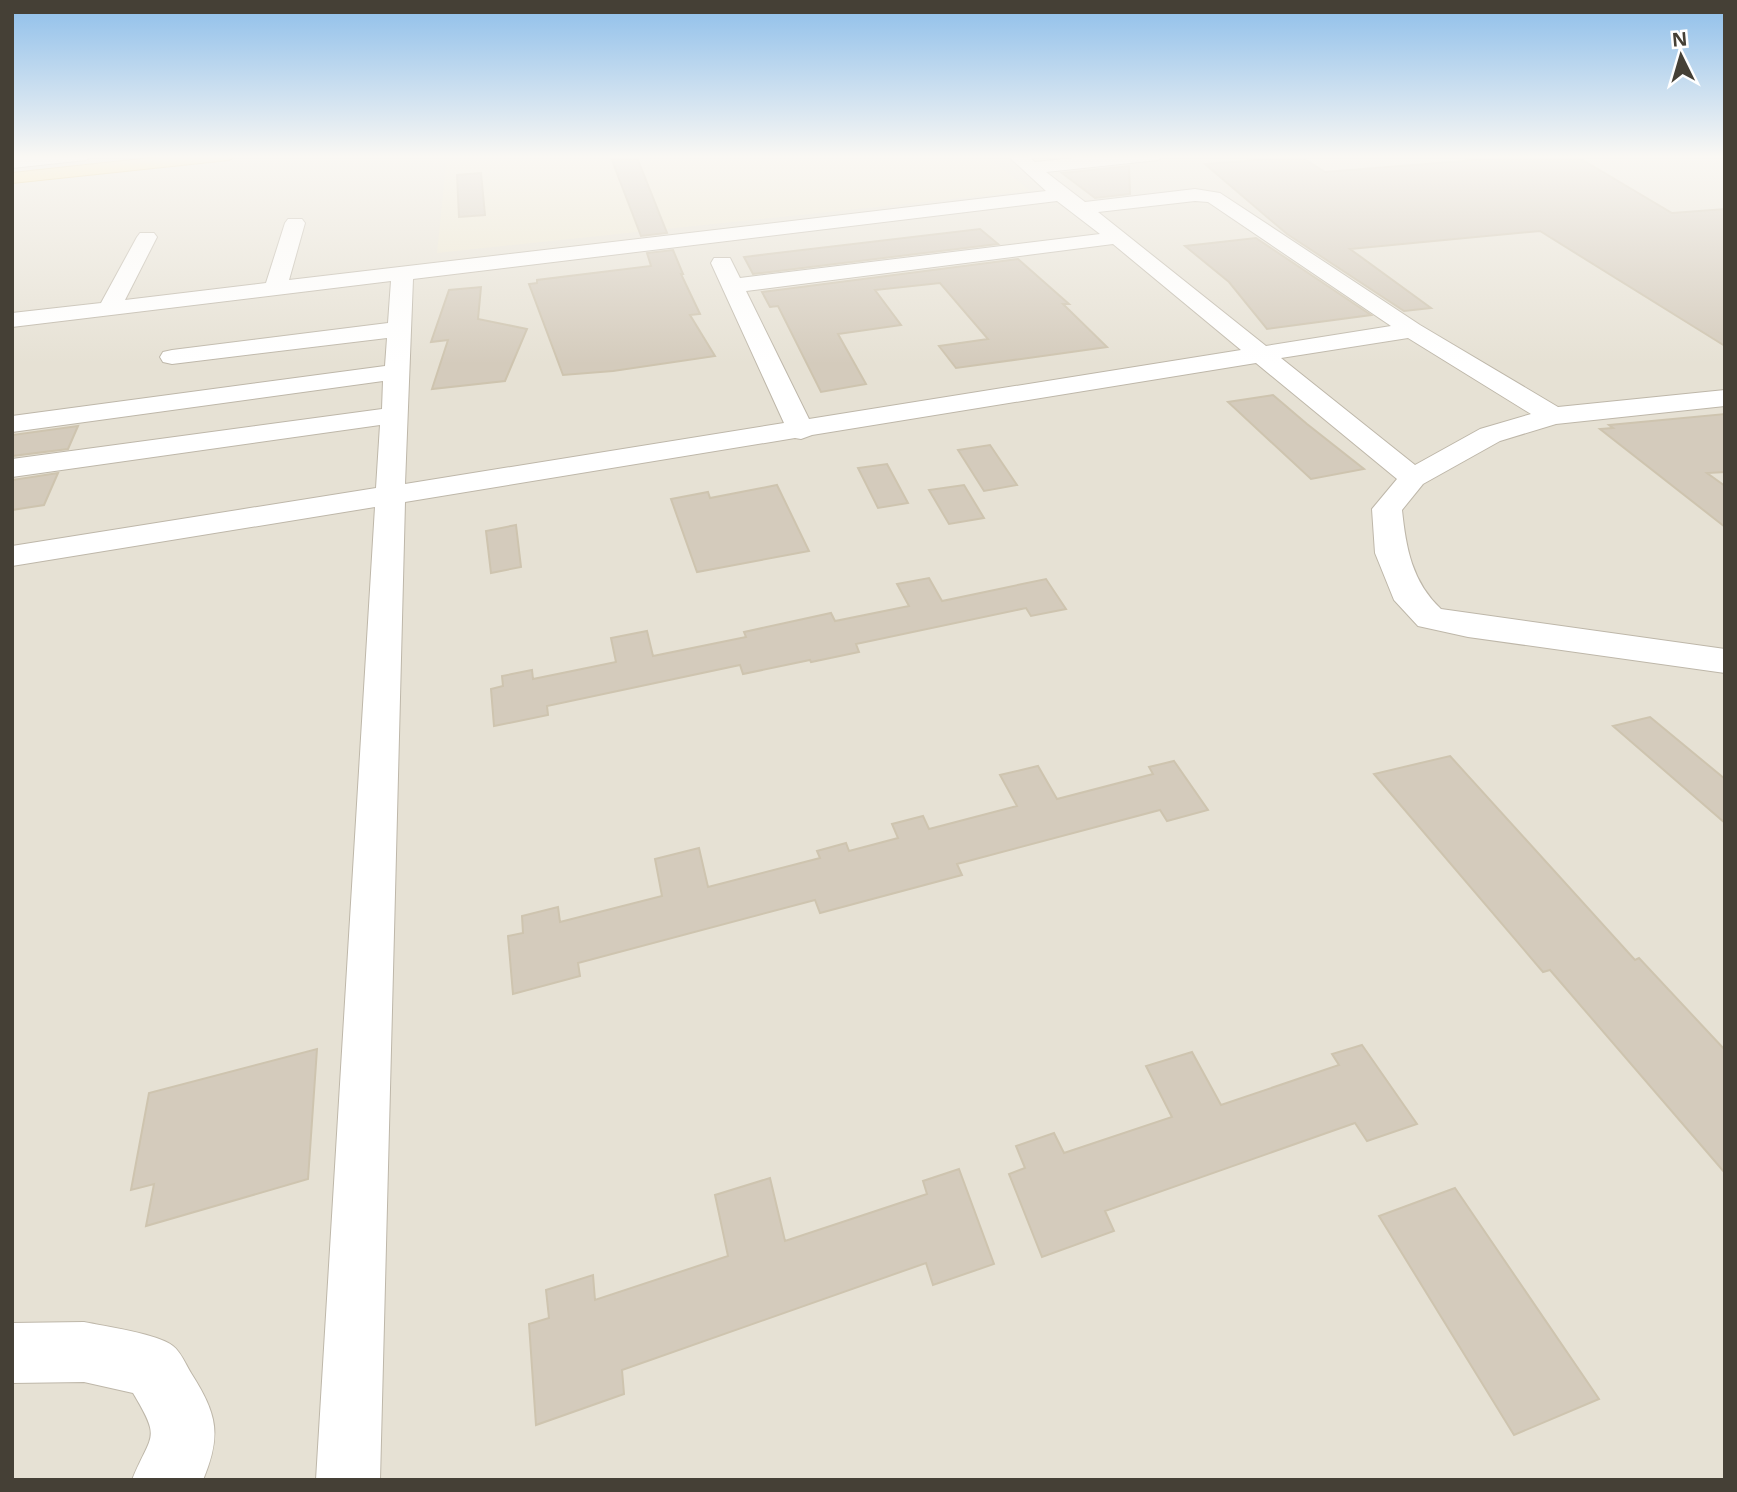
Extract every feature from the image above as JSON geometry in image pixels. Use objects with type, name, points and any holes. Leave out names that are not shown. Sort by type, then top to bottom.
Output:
[{"type":"street","points":[[275,290],[295,225]]},
{"type":"street","points":[[12,320],[710,236],[831,225]]},
{"type":"street","points":[[1099,225],[1412,478]]},
{"type":"street","points":[[1254,225],[1412,330],[1553,416]]},
{"type":"street","points":[[710,236],[801,431]]},
{"type":"street","points":[[109,309],[147,237]]},
{"type":"street","points":[[733,286],[1115,238]]},
{"type":"street","points":[[348,1480],[402,275]]},
{"type":"street","points":[[172,357],[399,329]]},
{"type":"street","points":[[12,556],[801,431],[1412,330]]},
{"type":"street","points":[[12,424],[397,372]]},
{"type":"street","points":[[1725,398],[1553,416],[1490,435],[1412,478],[1387,509],[1391,553],[1411,600],[1430,618],[1468,626],[1725,661]]},
{"type":"street","points":[[12,468],[394,415]]},
{"type":"street","points":[[12,1353],[84,1352],[152,1367],[184,1419],[180,1459],[164,1480]]},
{"type":"shaded area","points":[[12,225],[1725,225],[1725,1480],[12,1480]]},
{"type":"shaded area","points":[[440,225],[708,225],[437,253]]},
{"type":"building","points":[[637,225],[664,225],[667,233],[641,236]]},
{"type":"building","points":[[1276,225],[1725,225],[1725,346],[1540,231],[1350,249],[1431,308],[1404,311]]},
{"type":"building","points":[[980,229],[998,244],[753,274],[744,257]]},
{"type":"building","points":[[1256,238],[1371,315],[1267,329],[1229,282],[1185,246]]},
{"type":"building","points":[[673,250],[700,314],[690,315],[715,356],[613,371],[563,375],[529,284],[537,283],[537,280],[651,266],[647,253]]},
{"type":"building","points":[[1018,259],[1069,304],[1063,304],[1107,347],[956,368],[939,346],[988,339],[940,283],[875,290],[901,325],[838,334],[866,384],[821,392],[778,306],[770,307],[762,292]]},
{"type":"building","points":[[481,287],[478,319],[527,329],[505,381],[432,389],[448,340],[431,342],[449,290]]},
{"type":"building","points":[[1273,395],[1364,469],[1311,479],[1228,402]]},
{"type":"building","points":[[1725,414],[1725,472],[1707,473],[1725,486],[1725,527],[1600,429],[1613,428],[1609,425]]},
{"type":"building","points":[[78,426],[68,449],[12,456],[12,435]]},
{"type":"building","points":[[990,445],[1017,485],[984,491],[958,450]]},
{"type":"building","points":[[887,464],[908,503],[878,508],[858,468]]},
{"type":"building","points":[[58,473],[44,505],[12,510],[12,480]]},
{"type":"building","points":[[777,485],[809,551],[697,572],[671,499],[708,492],[710,498]]},
{"type":"building","points":[[964,485],[984,518],[949,524],[929,490]]},
{"type":"building","points":[[516,525],[521,567],[491,573],[486,531]]},
{"type":"building","points":[[929,578],[942,601],[1046,579],[1066,609],[1031,616],[1026,608],[856,644],[859,652],[743,674],[740,665],[547,706],[548,715],[494,726],[491,689],[503,686],[502,676],[532,670],[533,679],[616,662],[611,638],[647,631],[653,656],[746,637],[744,632],[831,613],[835,621],[909,606],[897,584]]},
{"type":"building","points":[[1650,717],[1725,779],[1725,823],[1613,726]]},
{"type":"building","points":[[1450,756],[1635,960],[1639,958],[1725,1050],[1725,1173],[1550,970],[1543,972],[1374,774]]},
{"type":"building","points":[[1174,761],[1208,810],[1167,821],[1160,810],[957,864],[962,875],[820,913],[815,900],[578,963],[580,976],[513,994],[508,936],[523,933],[522,916],[558,907],[560,922],[662,896],[655,859],[699,848],[708,887],[820,858],[817,851],[846,843],[849,851],[898,838],[892,824],[923,816],[929,829],[1017,806],[1000,775],[1038,766],[1057,799],[1153,774],[1149,767]]},
{"type":"building","points":[[1362,1045],[1417,1124],[1367,1141],[1355,1123],[1105,1211],[1114,1231],[1042,1257],[1009,1174],[1025,1168],[1016,1146],[1054,1133],[1064,1153],[1172,1117],[1146,1066],[1192,1052],[1221,1105],[1339,1065],[1332,1054]]},
{"type":"building","points":[[317,1049],[308,1179],[146,1226],[154,1184],[131,1190],[149,1093]]},
{"type":"building","points":[[959,1169],[994,1264],[933,1285],[926,1263],[622,1370],[624,1394],[536,1425],[529,1324],[549,1318],[546,1290],[593,1275],[595,1300],[728,1256],[715,1195],[770,1178],[785,1241],[927,1194],[923,1181]]},
{"type":"building","points":[[1455,1188],[1599,1399],[1514,1435],[1379,1216]]}]
